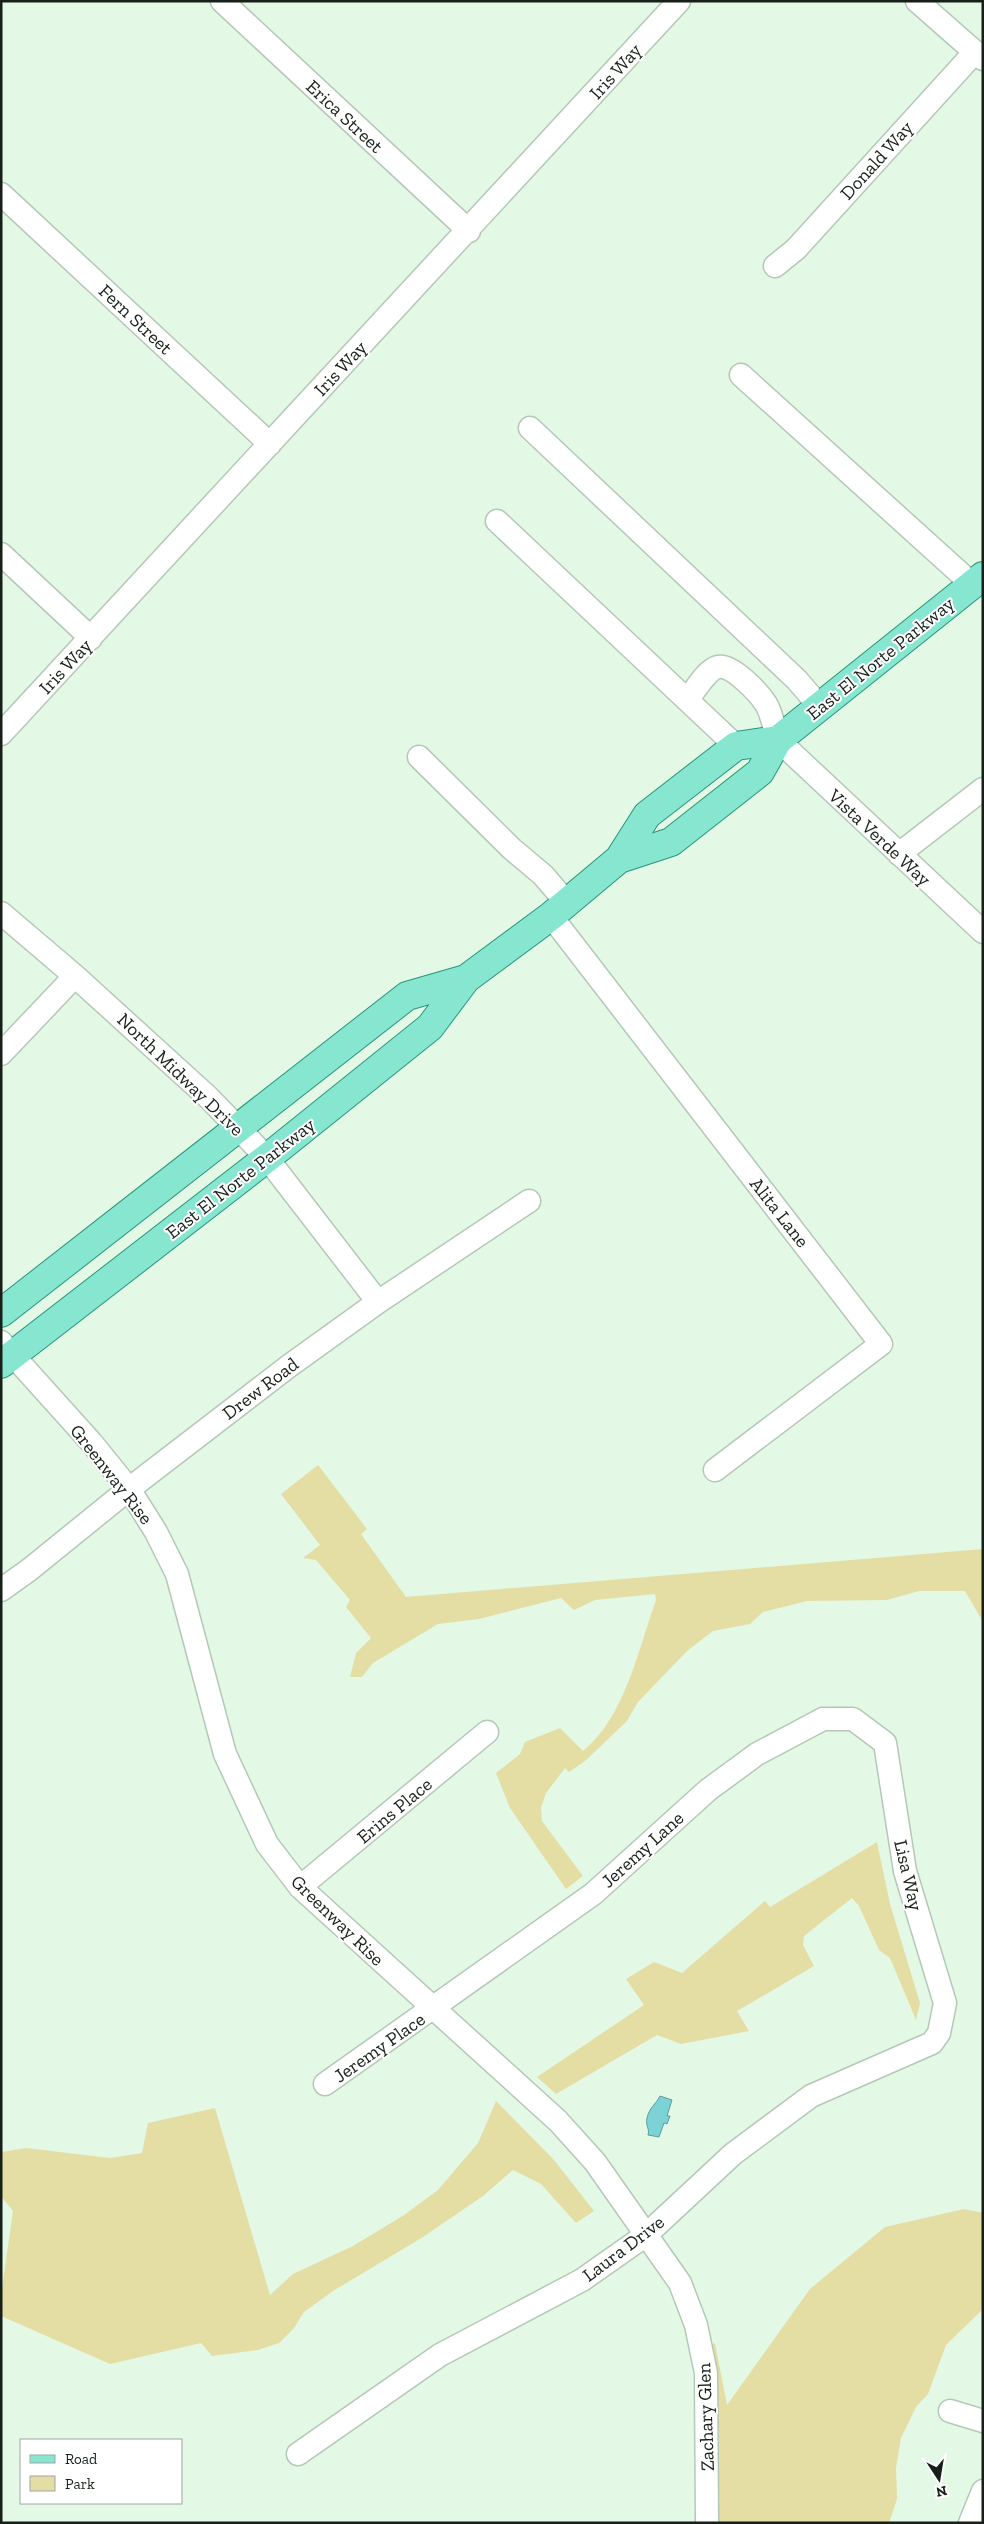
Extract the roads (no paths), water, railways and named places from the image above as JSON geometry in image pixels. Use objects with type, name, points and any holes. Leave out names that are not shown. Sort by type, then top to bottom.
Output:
[{"type":"main road","name":"East El Norte Parkway","points":[[619,859],[671,842],[760,772],[778,740],[978,580]]},
{"type":"main road","name":"East El Norte Parkway","points":[[5,1354],[266,1158],[430,1027],[466,979],[559,909],[619,859],[647,815],[736,746],[778,740]]},
{"type":"main road","name":"East El Norte Parkway","points":[[1,1313],[407,996],[466,979]]},
{"type":"street","name":"Erica Street","points":[[222,1],[469,231]]},
{"type":"street","name":"Iris Way","points":[[1,734],[469,231],[679,1]]},
{"type":"street","name":"Donald Way","points":[[775,266],[796,249],[979,56],[916,1]]},
{"type":"street","name":"Fern Street","points":[[1,194],[270,444]]},
{"type":"street","points":[[741,375],[978,580]]},
{"type":"street","points":[[530,428],[797,680],[820,707]]},
{"type":"street","points":[[497,521],[736,746]]},
{"type":"street","points":[[1,554],[91,638]]},
{"type":"street","points":[[687,700],[710,671],[719,667],[727,667],[737,674],[766,704],[778,740]]},
{"type":"street","name":"Vista Verde Way","points":[[778,740],[983,932]]},
{"type":"street","points":[[418,757],[512,849],[543,875],[559,909]]},
{"type":"street","points":[[899,854],[983,789]]},
{"type":"street","name":"Alita Lane","points":[[559,909],[881,1344],[715,1470]]},
{"type":"street","name":"North Midway Drive","points":[[1,913],[76,976],[208,1097],[266,1158],[378,1302]]},
{"type":"street","points":[[1,1054],[76,976]]},
{"type":"street","name":"Drew Road","points":[[1,1590],[30,1570],[128,1489],[289,1366],[378,1302],[529,1201]]},
{"type":"street","name":"Greenway Rise","points":[[5,1354],[91,1442],[128,1489],[156,1532],[177,1574],[224,1754],[267,1844],[300,1887],[558,2121],[595,2162],[646,2235]]},
{"type":"street","name":"Jeremy Lane","points":[[433,2009],[593,1894],[708,1790],[757,1754],[823,1718],[853,1719],[862,1724]]},
{"type":"street","name":"Lisa Way","points":[[862,1724],[885,1743],[905,1871],[945,2003],[939,2033]]},
{"type":"street","name":"Erins Place","points":[[300,1887],[487,1732]]},
{"type":"street","name":"Jeremy Place","points":[[325,2084],[433,2009]]},
{"type":"street","name":"Laura Drive","points":[[298,2454],[440,2355],[582,2280],[646,2235],[733,2154],[811,2096],[932,2043],[939,2033]]},
{"type":"street","name":"Zachary Glen","points":[[646,2235],[680,2283],[696,2325],[706,2373],[707,2523]]},
{"type":"street","points":[[950,2411],[983,2421]]},
{"type":"street","points":[[970,2523],[983,2491]]},
{"type":"water","points":[[660,2096],[672,2100],[667,2116],[670,2116],[667,2124],[664,2123],[659,2137],[648,2135],[647,2120],[649,2111]]}]
